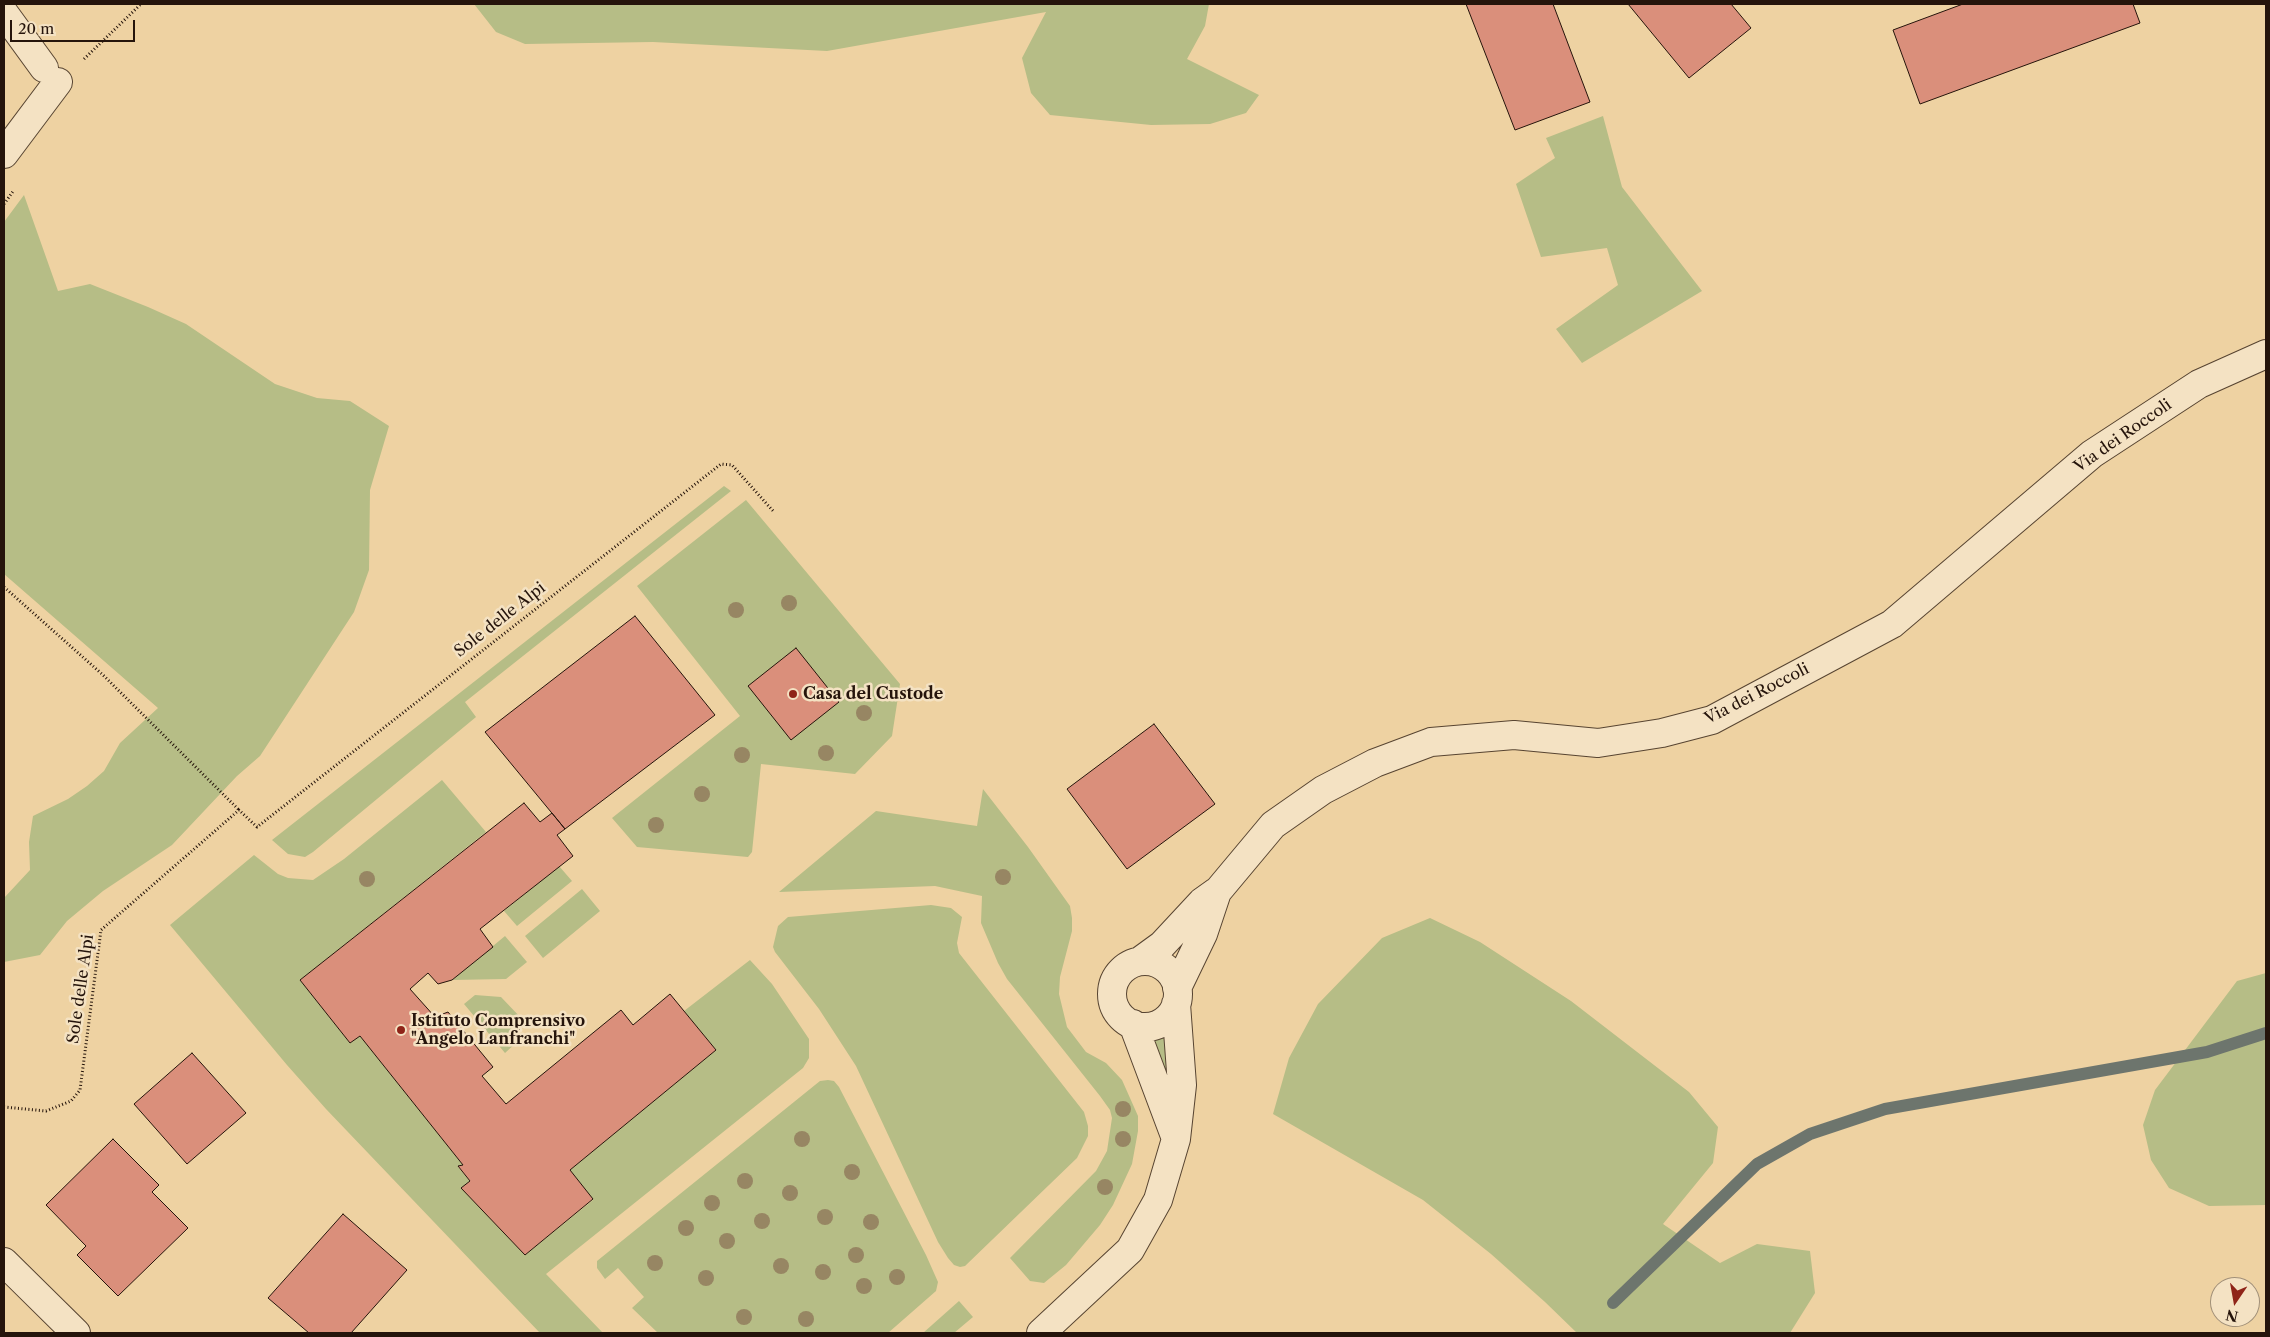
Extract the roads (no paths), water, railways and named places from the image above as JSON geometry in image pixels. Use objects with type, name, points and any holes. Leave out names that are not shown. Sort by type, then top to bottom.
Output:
[{"type":"street","points":[[4,13],[51,75],[4,154]]},
{"type":"street","name":"Via dei Roccoli","points":[[1041,1333],[1130,1250],[1158,1200],[1176,1139],[1182,1085],[1177,996],[1203,934],[1217,892],[1273,825],[1332,786],[1375,763],[1431,742],[1514,735],[1598,743],[1662,733],[1712,720],[1892,624],[2092,454],[2199,384],[2266,354]]},
{"type":"street","points":[[1176,1139],[1133,1024],[1117,1011],[1113,1002],[1112,992],[1115,981],[1121,971],[1140,961],[1162,945],[1202,902],[1217,892]]},
{"type":"street","points":[[1133,1024],[1154,1026],[1171,1014],[1177,996],[1168,970],[1150,961],[1140,961]]},
{"type":"street","points":[[4,1262],[76,1333]]},
{"type":"waterway","points":[[1613,1303],[1757,1164],[1810,1134],[1885,1109],[2207,1052],[2266,1033]]},
{"type":"place","name":"Casa del Custode","points":[[793,694]]},
{"type":"place","name":"Istituto Comprensivo \"Angelo Lanfranchi\"","points":[[401,1030]]}]
